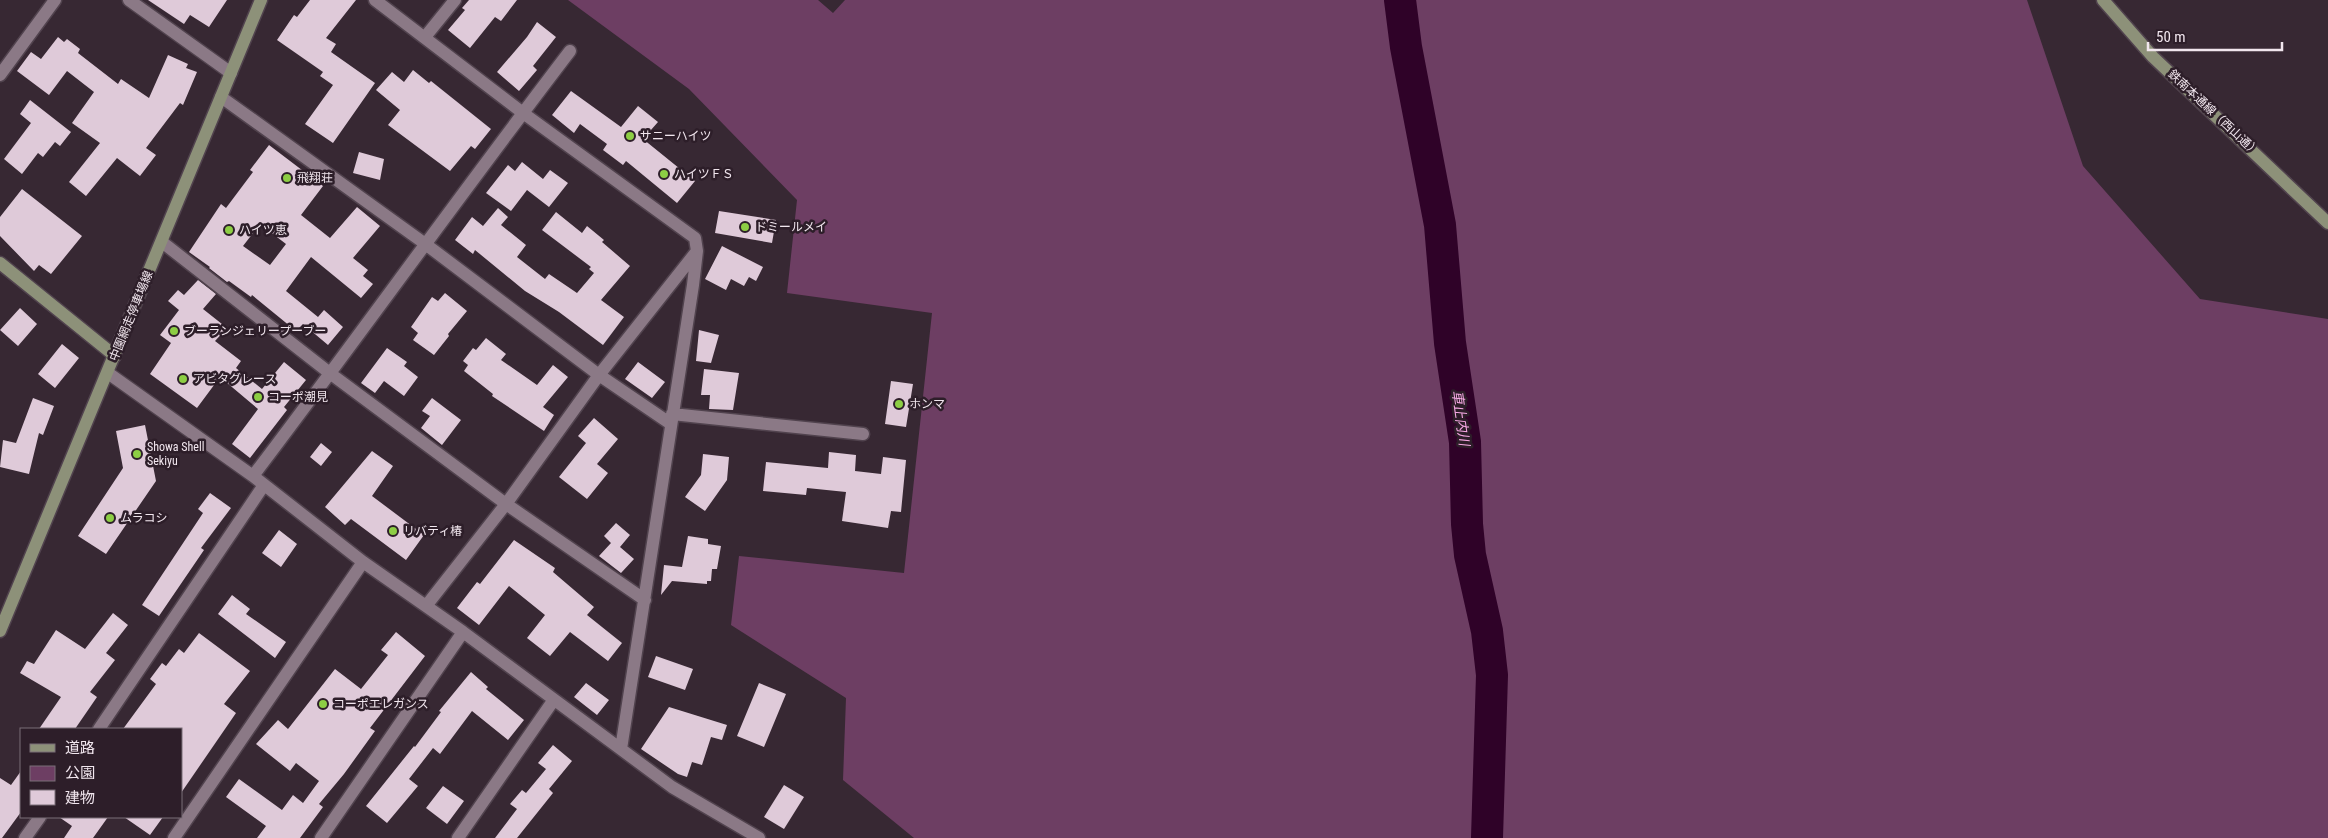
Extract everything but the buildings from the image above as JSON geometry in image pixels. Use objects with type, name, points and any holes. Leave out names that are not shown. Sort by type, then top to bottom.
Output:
[{"type":"main road","name":"中園網走停車場線","points":[[0,631],[261,0]]},
{"type":"main road","name":"鉄南本通線（西山通）","points":[[2103,0],[2153,57],[2328,223]]},
{"type":"main road","points":[[0,264],[115,356]]},
{"type":"street","points":[[0,75],[55,0]]},
{"type":"street","points":[[129,0],[230,73]]},
{"type":"street","points":[[375,0],[523,113],[695,238],[697,252],[694,285],[671,419],[621,749]]},
{"type":"street","points":[[425,38],[455,0]]},
{"type":"street","points":[[253,476],[330,374],[424,243],[570,52]]},
{"type":"street","points":[[221,97],[424,243],[599,375],[671,419],[863,434]]},
{"type":"street","points":[[162,242],[330,374],[506,504],[645,600]]},
{"type":"street","points":[[426,606],[506,504],[599,375],[697,252]]},
{"type":"street","points":[[108,373],[253,476],[363,562],[463,632],[672,787],[759,838]]},
{"type":"street","points":[[100,728],[264,485]]},
{"type":"street","points":[[174,838],[363,562]]},
{"type":"street","points":[[322,838],[463,632]]},
{"type":"street","points":[[458,838],[553,700]]},
{"type":"street","points":[[25,838],[39,818]]},
{"type":"green space","points":[[568,0],[818,0],[833,13],[845,0],[2027,0],[2083,166],[2200,299],[2328,319],[2328,838],[914,838],[843,780],[846,698],[731,625],[739,556],[904,573],[932,313],[787,293],[797,200],[689,89]]},
{"type":"waterway","name":"車止内川","points":[[1400,0],[1406,47],[1440,225],[1450,343],[1465,442],[1467,524],[1470,555],[1487,631],[1492,675],[1487,838]]},
{"type":"place","name":"サニーハイツ","points":[[630,136]]},
{"type":"place","name":"ハイツＦＳ","points":[[664,174]]},
{"type":"place","name":"飛翔荘","points":[[287,178]]},
{"type":"place","name":"ドミールメイ","points":[[745,227]]},
{"type":"place","name":"ハイツ恵","points":[[229,230]]},
{"type":"place","name":"ブーランジェリープーブー","points":[[174,331]]},
{"type":"place","name":"アビタグレース","points":[[183,379]]},
{"type":"place","name":"コーポ潮見","points":[[258,397]]},
{"type":"place","name":"ホンマ","points":[[899,404]]},
{"type":"place","name":"Showa Shell Sekiyu","points":[[137,454]]},
{"type":"place","name":"ムラコシ","points":[[110,518]]},
{"type":"place","name":"リバティ椿","points":[[393,531]]},
{"type":"place","name":"コーポエレガンス","points":[[323,704]]}]
